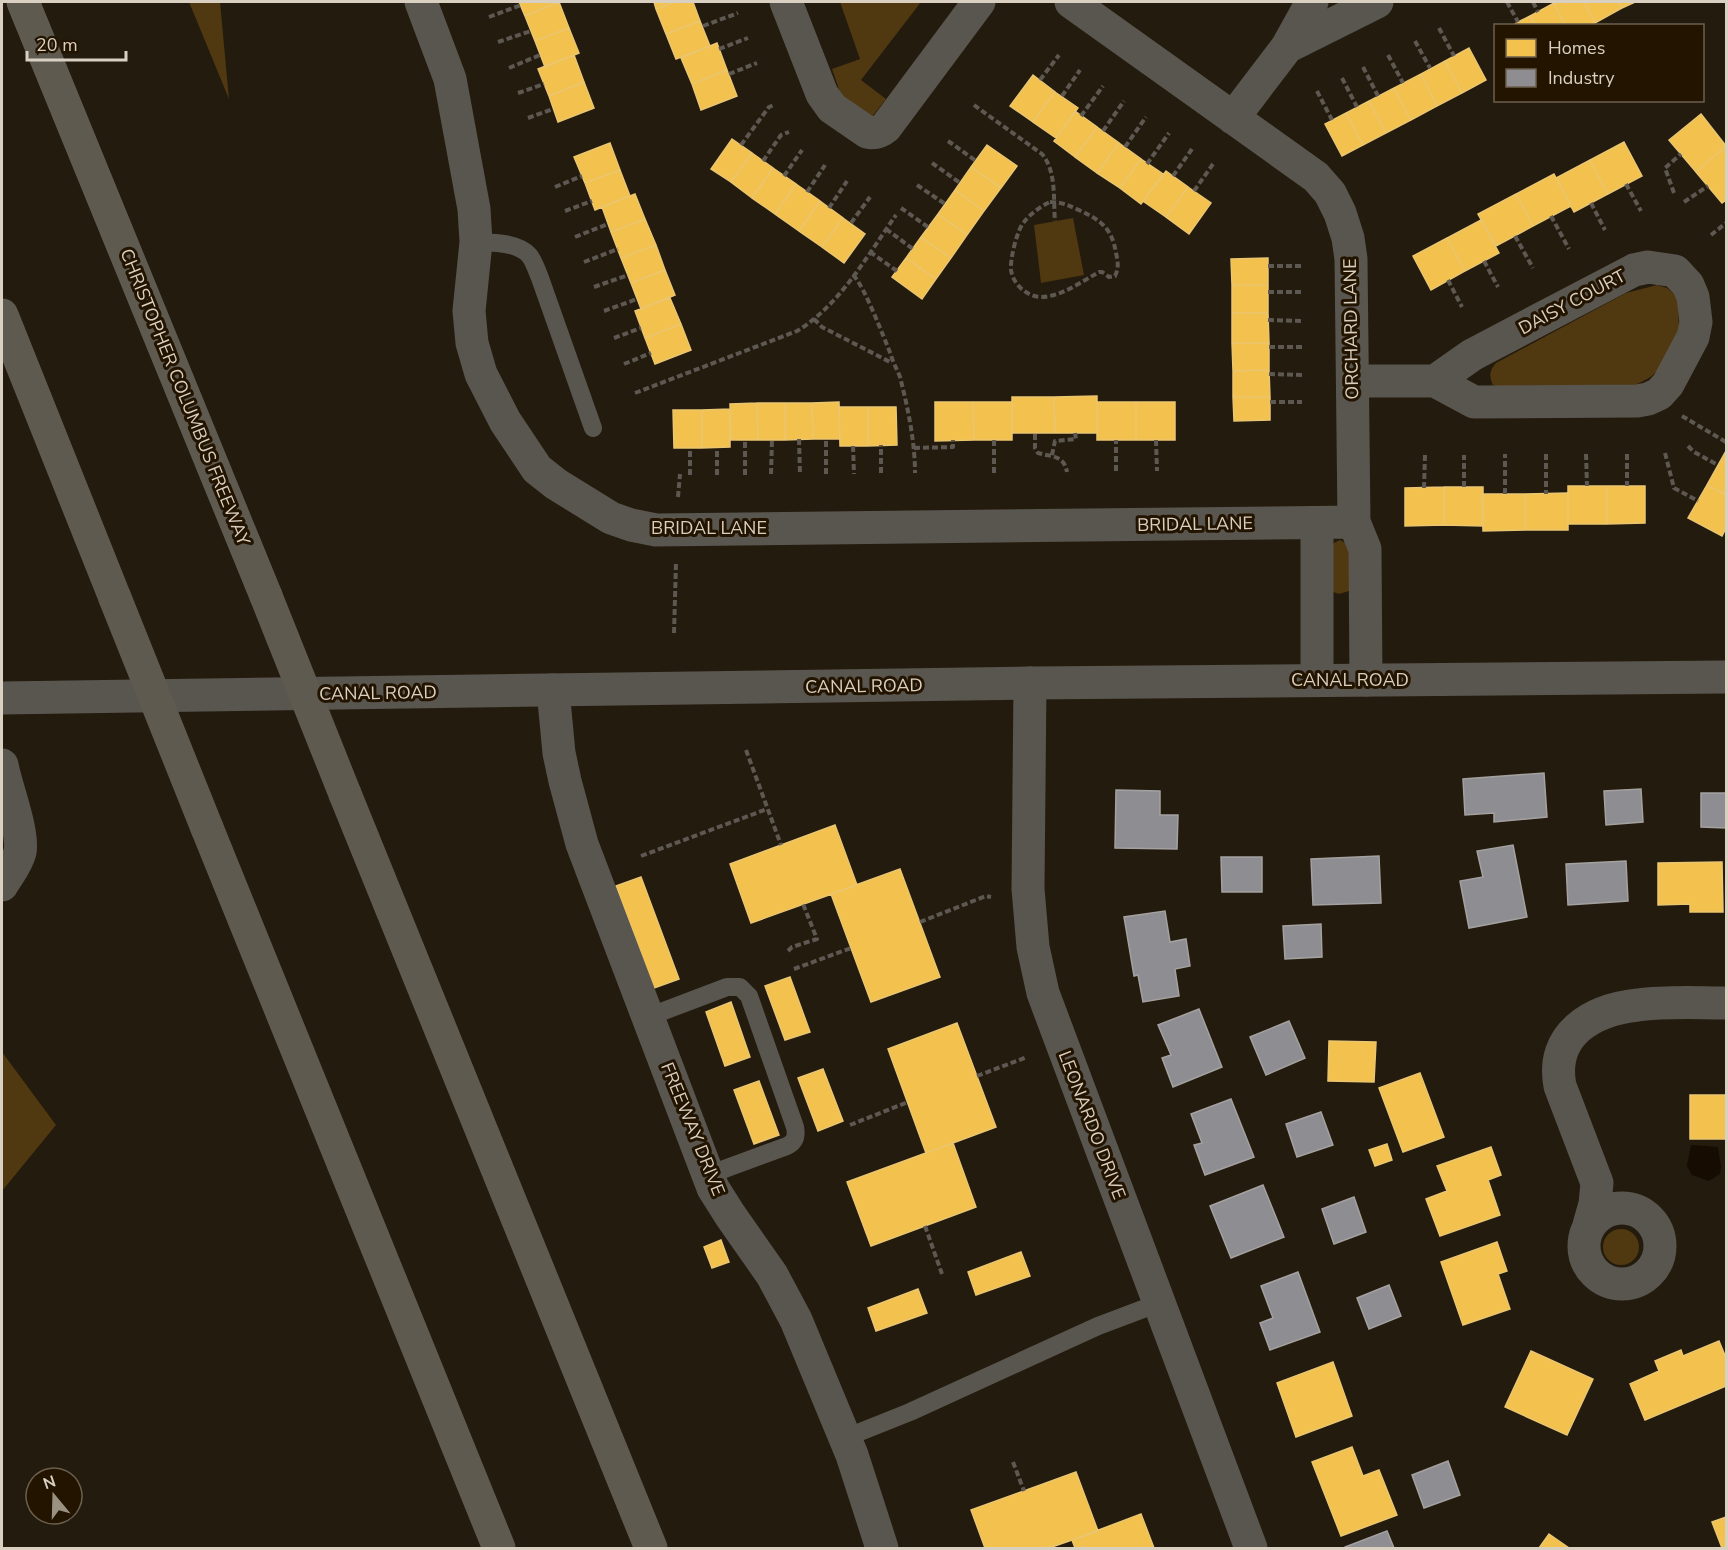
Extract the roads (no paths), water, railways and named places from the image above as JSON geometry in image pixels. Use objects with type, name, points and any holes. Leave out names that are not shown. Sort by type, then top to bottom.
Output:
[{"type":"highway","name":"CHRISTOPHER COLUMBUS FREEWAY","points":[[25,5],[651,1548]]},
{"type":"highway","points":[[2,315],[499,1548]]},
{"type":"street","name":"BRIDAL LANE","points":[[421,2],[450,79],[474,210],[476,242],[469,311],[472,343],[481,374],[505,421],[537,469],[556,484],[611,518],[656,530],[1354,522]]},
{"type":"street","points":[[786,2],[822,94],[832,108],[873,134],[880,132],[886,126],[979,2]]},
{"type":"street","name":"ORCHARD LANE","points":[[1071,2],[1316,177],[1330,193],[1340,213],[1348,238],[1351,259],[1354,522],[1365,549],[1366,680]]},
{"type":"street","points":[[1233,118],[1287,47],[1312,2]]},
{"type":"street","points":[[1287,47],[1332,10],[1377,2]]},
{"type":"street","name":"DAISY COURT","points":[[1353,381],[1436,381],[1474,402],[1637,401],[1648,399],[1659,394],[1668,384],[1693,337],[1696,322],[1693,297],[1688,285],[1675,272],[1648,267],[1634,270],[1472,355],[1436,381]]},
{"type":"street","points":[[1317,523],[1317,680]]},
{"type":"street","name":"CANAL ROAD","points":[[2,698],[1030,683],[1726,678]]},
{"type":"street","name":"LEONARDO DRIVE","points":[[1030,683],[1028,889],[1032,947],[1043,993],[1251,1548]]},
{"type":"street","name":"FREEWAY DRIVE","points":[[553,690],[559,753],[582,844],[708,1175],[729,1215],[772,1275],[784,1296],[861,1479],[882,1548]]},
{"type":"street","points":[[2,765],[21,838],[20,853],[2,885]]},
{"type":"street","points":[[1597,1183],[1595,1204],[1584,1237],[1583,1250],[1587,1262],[1595,1274],[1606,1281],[1619,1284],[1632,1283],[1644,1277],[1654,1267],[1659,1255],[1658,1231],[1652,1221],[1642,1213],[1612,1197],[1597,1183],[1560,1086],[1557,1071],[1565,1042],[1577,1027],[1612,1011],[1638,1005],[1726,1003]]},
{"type":"street","points":[[1589,1225],[1607,1210],[1619,1207],[1631,1208]]},
{"type":"lane","points":[[476,242],[509,246],[520,249],[529,256],[540,278],[593,428]]},
{"type":"lane","points":[[648,1017],[727,987],[740,987],[749,996],[795,1127],[796,1139],[787,1146],[708,1175]]},
{"type":"lane","points":[[845,1438],[910,1412],[1098,1326],[1159,1303]]}]
